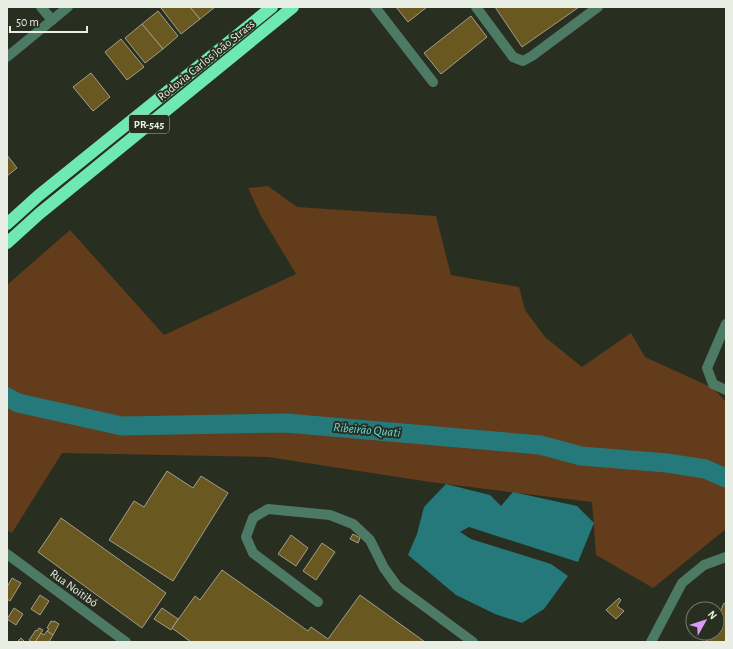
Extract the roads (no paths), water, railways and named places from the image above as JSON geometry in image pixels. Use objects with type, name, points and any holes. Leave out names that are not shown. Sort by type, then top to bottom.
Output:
[{"type":"highway","name":"Rodovia Carlos João Strass","points":[[7,224],[38,196],[272,7]]},
{"type":"highway","name":"Rodovia Carlos João Strass","points":[[7,243],[39,214],[294,7]]},
{"type":"highway","points":[[7,211],[17,208],[38,196]]},
{"type":"street","points":[[41,7],[52,20]]},
{"type":"street","points":[[7,57],[68,7]]},
{"type":"street","points":[[375,7],[433,82]]},
{"type":"street","points":[[476,7],[513,57],[523,60],[532,56],[598,7]]},
{"type":"street","points":[[726,324],[707,368],[713,384],[726,390]]},
{"type":"street","points":[[318,602],[253,553],[246,537],[253,518],[268,509],[330,515],[353,524],[370,540],[384,568],[398,586],[473,642]]},
{"type":"street","name":"Rua Noitibó","points":[[7,554],[126,642]]},
{"type":"street","points":[[651,642],[682,583],[704,565],[726,557]]},
{"type":"water","points":[[446,484],[490,495],[501,506],[513,492],[577,506],[594,523],[578,562],[469,527],[460,532],[471,539],[551,564],[568,576],[544,609],[522,623],[495,614],[456,595],[408,555],[417,534],[424,507]]},
{"type":"waterway","name":"Ribeirão Quati","points":[[7,397],[18,403],[122,426],[286,423],[540,445],[581,456],[667,463],[705,469],[726,478]]}]
